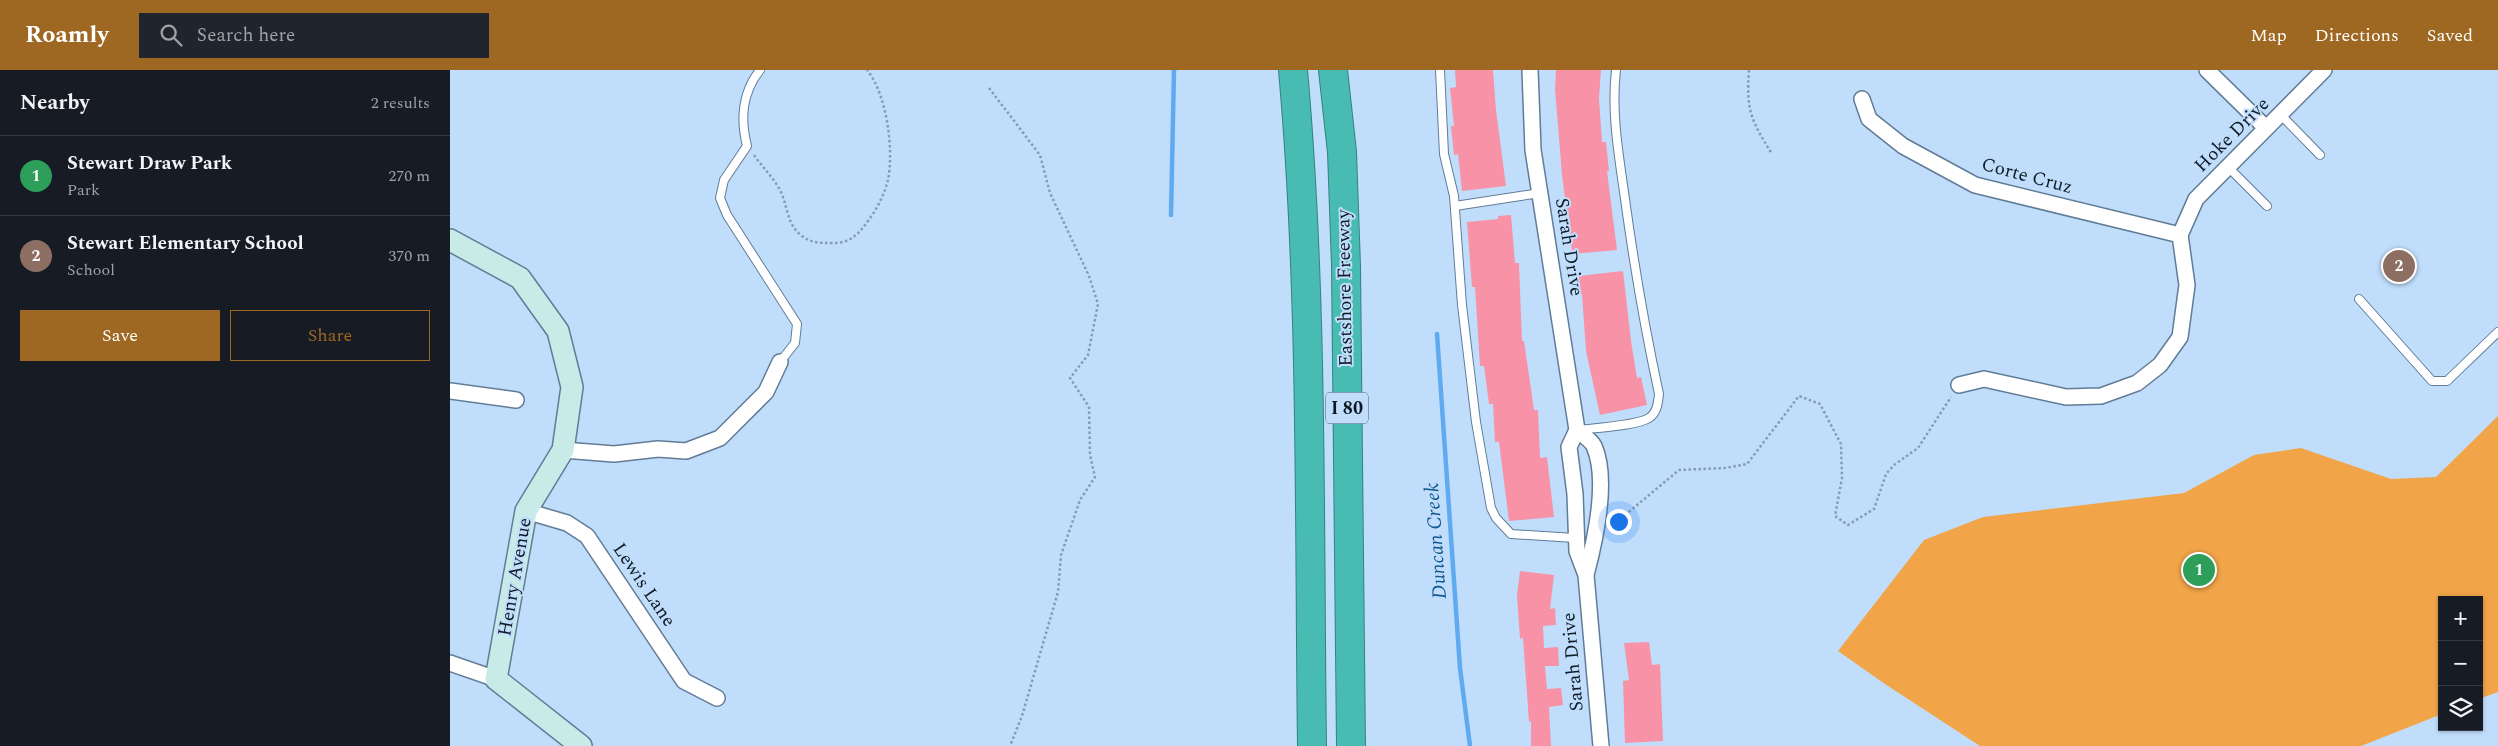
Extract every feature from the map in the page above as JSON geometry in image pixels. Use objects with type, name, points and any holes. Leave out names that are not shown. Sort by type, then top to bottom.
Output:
[{"type":"highway","name":"Eastshore Freeway","points":[[1293,70],[1303,177],[1312,746]]},
{"type":"highway","name":"Eastshore Freeway","points":[[1333,70],[1342,152],[1346,266],[1350,746]]},
{"type":"street","name":"Sarah Drive","points":[[1530,70],[1533,150],[1578,430],[1569,447],[1575,494],[1575,538],[1577,551],[1586,575],[1600,746]]},
{"type":"street","points":[[2207,70],[2266,128]]},
{"type":"street","name":"Hoke Drive","points":[[2180,236],[2196,199],[2324,70]]},
{"type":"street","name":"Corte Cruz","points":[[1862,99],[1869,120],[1903,146],[1975,185],[2180,236]]},
{"type":"street","points":[[1959,385],[1984,379],[2066,397],[2101,396],[2137,383],[2160,365],[2180,337],[2187,285],[2180,236]]},
{"type":"street","name":"Henry Avenue","points":[[450,240],[520,278],[558,331],[572,387],[563,450],[526,511],[496,679]]},
{"type":"street","points":[[563,450],[614,454],[658,449],[686,451],[720,438],[766,392],[780,362]]},
{"type":"street","points":[[450,391],[516,400]]},
{"type":"street","name":"Sarah Drive","points":[[1578,430],[1594,445],[1599,472],[1598,521],[1586,575]]},
{"type":"street","name":"Lewis Lane","points":[[526,511],[567,524],[587,536],[684,681],[717,698]]},
{"type":"street","points":[[450,663],[496,679],[581,746]]},
{"type":"lane","points":[[760,70],[747,92],[743,109],[742,127],[747,146],[724,180],[720,198],[727,215],[797,324],[794,343],[780,362]]},
{"type":"lane","points":[[1440,70],[1444,154],[1455,206],[1462,305],[1476,422],[1491,508],[1496,518],[1511,534],[1575,538]]},
{"type":"lane","points":[[1578,430],[1630,423],[1649,418],[1658,407],[1659,394],[1637,291],[1619,160],[1614,106],[1616,70]]},
{"type":"lane","points":[[2280,114],[2320,155]]},
{"type":"lane","points":[[2228,166],[2267,206]]},
{"type":"lane","points":[[1455,206],[1540,193]]},
{"type":"lane","points":[[2359,299],[2432,381],[2447,382],[2498,332]]},
{"type":"path","points":[[747,146],[774,180],[792,226],[803,237],[814,243],[849,241],[860,233],[874,214],[888,180],[889,155],[884,105],[874,78],[867,70]]},
{"type":"path","points":[[1749,70],[1747,100],[1752,122],[1772,154]]},
{"type":"path","points":[[989,88],[1040,156],[1050,194],[1089,276],[1098,304],[1088,355],[1070,378],[1089,407],[1090,455],[1095,476],[1080,500],[1061,555],[1058,592],[1022,716],[1010,746]]},
{"type":"path","points":[[1598,521],[1618,521],[1679,470],[1725,468],[1747,464],[1799,396],[1820,404],[1841,444],[1842,478],[1835,516],[1848,525],[1874,509],[1886,474],[1894,465],[1918,448],[1959,385]]},
{"type":"shaded area","points":[[2498,416],[2498,692],[2483,698],[2483,596],[2438,596],[2438,716],[2361,746],[1980,746],[1838,651],[1924,540],[1983,517],[2184,493],[2254,455],[2301,448],[2391,479],[2436,477]]},
{"type":"building","points":[[1455,70],[1493,70],[1506,186],[1462,191],[1458,154],[1454,155],[1451,126],[1454,126],[1450,88],[1456,87]]},
{"type":"building","points":[[1556,70],[1601,70],[1599,98],[1602,142],[1606,142],[1609,171],[1607,171],[1617,250],[1572,254],[1569,215],[1567,215],[1562,175],[1555,89]]},
{"type":"building","points":[[1511,215],[1515,263],[1519,263],[1522,341],[1524,341],[1534,410],[1538,410],[1540,458],[1547,457],[1554,517],[1509,521],[1499,442],[1495,442],[1493,404],[1489,404],[1484,366],[1480,366],[1475,287],[1472,287],[1467,222],[1498,219],[1498,216]]},
{"type":"building","points":[[1623,271],[1637,378],[1641,377],[1647,405],[1600,415],[1586,351],[1582,294],[1580,294],[1578,276]]},
{"type":"building","points":[[1520,571],[1554,575],[1550,609],[1555,608],[1556,625],[1543,626],[1544,648],[1558,647],[1559,666],[1545,666],[1547,689],[1561,688],[1563,705],[1549,707],[1551,746],[1531,746],[1531,721],[1529,722],[1523,638],[1520,639],[1517,595]]},
{"type":"building","points":[[1649,642],[1652,665],[1660,664],[1663,741],[1625,743],[1623,681],[1629,680],[1624,643]]},
{"type":"waterway","points":[[1171,215],[1174,70]]},
{"type":"waterway","name":"Duncan Creek","points":[[1437,334],[1460,668],[1470,746]]},
{"type":"place","name":"Stewart Elementary School","points":[[2399,266]]},
{"type":"place","name":"Stewart Draw Park","points":[[2199,570]]}]
